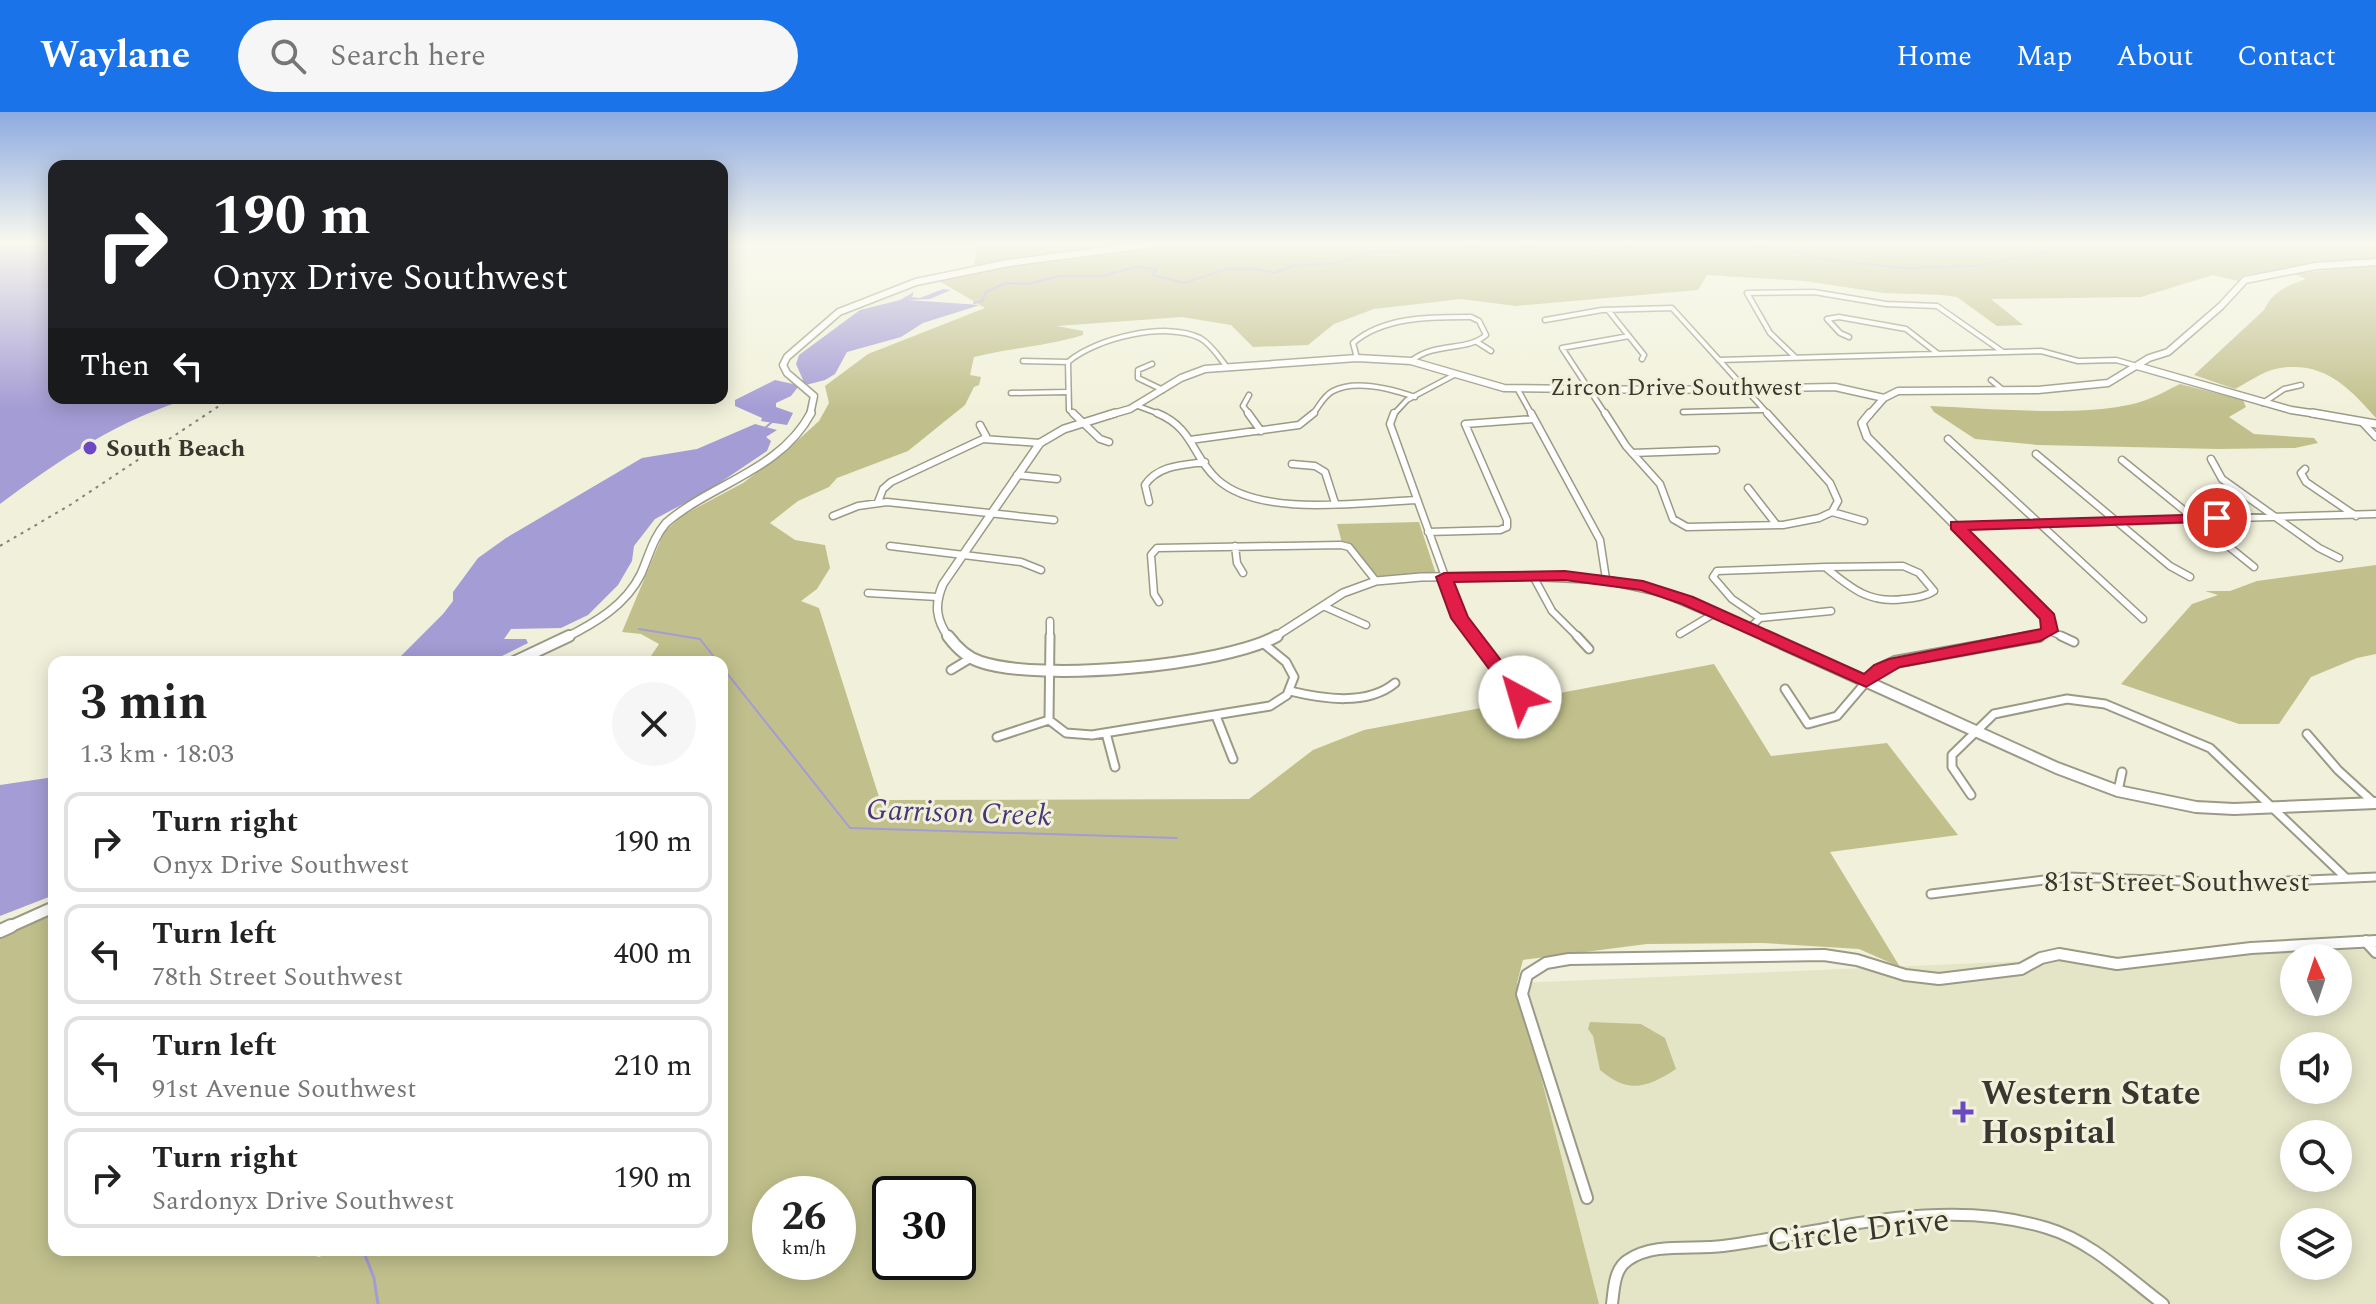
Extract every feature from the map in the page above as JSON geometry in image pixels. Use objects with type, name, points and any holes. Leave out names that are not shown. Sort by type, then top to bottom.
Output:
[{"type":"street","points":[[526,656],[580,629],[617,605],[636,583],[656,535],[665,523],[746,476],[807,422],[815,409],[816,400],[784,368],[787,357],[830,317],[871,299]]},
{"type":"street","points":[[1750,299],[1770,333],[1795,357]]},
{"type":"street","points":[[1854,299],[1886,304],[1937,306],[2003,352]]},
{"type":"street","name":"Zircon Drive Southwest","points":[[937,597],[1040,443],[1054,434],[1138,406],[1189,374],[1226,366],[1357,358],[1411,361],[1490,385],[1517,388],[1840,387],[1884,398],[1898,391],[1917,389],[2082,388],[2108,383],[2168,352],[2228,299]]},
{"type":"street","points":[[1545,320],[1608,310],[1672,308],[1835,489],[1838,501],[1832,512],[1812,521],[1682,526],[1669,511],[1660,484],[1632,453],[1562,348],[1629,336]]},
{"type":"street","points":[[1608,310],[1644,355],[1642,359]]},
{"type":"street","points":[[1357,358],[1353,343],[1365,333],[1405,321],[1471,317],[1479,321],[1486,335],[1477,342],[1432,346],[1422,350],[1411,361]]},
{"type":"street","points":[[1849,337],[1827,320],[1832,317],[1906,329],[1938,353]]},
{"type":"street","points":[[1023,361],[1068,362],[1081,352],[1130,336],[1165,332],[1202,339],[1226,366]]},
{"type":"street","points":[[1477,342],[1491,351]]},
{"type":"street","points":[[1719,360],[2044,351],[2072,360],[2116,360],[2289,413],[2376,424]]},
{"type":"street","points":[[1068,362],[1066,392],[1069,410],[1109,442]]},
{"type":"street","points":[[1152,364],[1140,367],[1137,375],[1148,385],[1163,390]]},
{"type":"street","points":[[1456,374],[1395,411],[1390,424],[1460,618],[1520,697]]},
{"type":"street","points":[[1991,380],[2003,390]]},
{"type":"street","points":[[2069,380],[2082,388]]},
{"type":"street","points":[[2263,403],[2284,389],[2301,385]]},
{"type":"street","points":[[1190,440],[1303,423],[1318,412],[1324,397],[1340,389],[1389,388],[1415,397]]},
{"type":"street","points":[[1517,388],[1600,540],[1606,579]]},
{"type":"street","points":[[1011,393],[1066,392]]},
{"type":"street","points":[[1249,395],[1243,406],[1261,431]]},
{"type":"street","points":[[1884,398],[1862,423],[1867,437],[2048,618],[2050,631]]},
{"type":"street","points":[[1138,406],[1169,416],[1222,483],[1246,496],[1282,503],[1417,500]]},
{"type":"street","points":[[1683,412],[1762,410]]},
{"type":"street","points":[[1428,532],[1500,530],[1507,527],[1507,520],[1465,424],[1533,419]]},
{"type":"street","points":[[2362,422],[2376,437]]},
{"type":"street","points":[[1303,423],[1312,430]]},
{"type":"street","points":[[980,425],[987,438]]},
{"type":"street","points":[[878,502],[883,487],[890,481],[939,464],[962,445],[987,438],[1040,443]]},
{"type":"street","points":[[1948,439],[2143,619]]},
{"type":"street","points":[[1632,453],[1716,450]]},
{"type":"street","points":[[2036,454],[2170,566],[2190,577]]},
{"type":"street","points":[[2211,459],[2222,479],[2319,548],[2339,558]]},
{"type":"street","points":[[2122,460],[2254,567]]},
{"type":"street","points":[[1149,502],[1145,485],[1149,477],[1164,469],[1205,462]]},
{"type":"street","points":[[1292,464],[1311,465],[1325,472],[1335,503]]},
{"type":"street","points":[[2305,469],[2301,473],[2306,482],[2356,516]]},
{"type":"street","points":[[1017,475],[1057,479]]},
{"type":"street","points":[[1748,488],[1776,524]]},
{"type":"street","points":[[1237,504],[1246,496]]},
{"type":"street","points":[[833,516],[878,502],[1054,520]]},
{"type":"street","points":[[1832,512],[1864,521]]},
{"type":"street","points":[[1956,526],[2376,514]]},
{"type":"street","points":[[1159,602],[1154,594],[1153,550],[1343,545],[1349,547],[1376,581]]},
{"type":"street","points":[[890,546],[1021,562],[1041,570]]},
{"type":"street","points":[[1235,546],[1238,566],[1243,573]]},
{"type":"street","points":[[1825,567],[1864,598],[1876,602],[1928,595],[1934,591],[1917,570],[1902,565],[1825,567],[1721,570],[1713,575],[1725,593],[1760,618],[1831,611]]},
{"type":"street","points":[[1533,576],[1552,611],[1589,649]]},
{"type":"street","points":[[868,593],[937,597],[935,609],[939,623],[953,643],[971,658],[1004,668],[1050,669],[1141,664],[1239,650],[1263,643],[1353,588],[1376,581],[1533,576],[1606,579],[1667,593],[2072,774],[2118,791],[2196,807],[2375,803]]},
{"type":"street","points":[[1323,606],[1366,625]]},
{"type":"street","points":[[1680,634],[1715,613]]},
{"type":"street","points":[[1749,629],[1760,618]]},
{"type":"street","points":[[1049,720],[1050,621]]},
{"type":"street","points":[[2050,631],[2074,642]]},
{"type":"street","points":[[1785,689],[1808,724],[1839,718],[1866,682],[1880,669],[1895,662],[2040,636],[2050,631]]},
{"type":"street","points":[[1049,720],[1066,733],[1106,733],[1263,708],[1280,701],[1290,691],[1294,677],[1291,669],[1263,643]]},
{"type":"street","points":[[951,670],[971,658]]},
{"type":"street","points":[[1290,691],[1337,699],[1380,692],[1395,683]]},
{"type":"street","points":[[1971,795],[1951,762],[1955,751],[1987,718],[2067,699],[2097,702],[2204,744],[2346,878]]},
{"type":"street","points":[[1216,716],[1233,759]]},
{"type":"street","points":[[997,737],[1049,720]]},
{"type":"street","points":[[1106,733],[1115,767]]},
{"type":"street","points":[[2307,734],[2338,770],[2375,803]]},
{"type":"street","points":[[2118,791],[2122,772]]},
{"type":"street","name":"81st Street Southwest","points":[[1931,894],[2068,877],[2240,883],[2376,877]]},
{"type":"street","points":[[0,931],[48,910]]},
{"type":"street","points":[[1587,1198],[1522,994],[1527,975],[1546,963],[1569,959],[1731,954],[1824,955],[1857,960],[1905,975],[1939,979],[2021,969],[2041,958],[2059,954],[2117,964],[2251,948],[2371,941],[2376,952]]},
{"type":"street","name":"Circle Drive","points":[[1612,1304],[1617,1273],[1626,1260],[1644,1253],[1720,1247],[1889,1218],[1943,1216],[2016,1222],[2061,1233],[2163,1304]]},
{"type":"shaded area","points":[[0,299],[48,299],[48,404],[172,404],[92,442],[0,504]]},
{"type":"shaded area","points":[[931,299],[908,300],[980,305],[923,323],[901,337],[847,352],[835,374],[798,387],[791,396],[776,403],[776,407],[793,413],[787,425],[761,421],[762,418],[735,406],[735,400],[775,380],[793,384],[803,380],[796,364],[799,355],[860,310],[900,300]]},
{"type":"shaded area","points":[[969,299],[1600,299],[1516,306],[1461,299],[1374,309],[1334,324],[1308,345],[1253,347],[1231,325],[1182,317],[1057,326],[1083,331],[1083,335],[974,357],[970,375],[981,377],[965,405],[908,451],[837,478],[829,487],[798,501],[770,523],[795,540],[825,545],[830,568],[817,589],[801,601],[819,608],[880,800],[1249,799],[1313,750],[1364,730],[1714,664],[1771,756],[1887,743],[1958,835],[1830,852],[1900,967],[1859,949],[1763,943],[1647,944],[1523,960],[1517,983],[1599,1304],[0,1304],[0,936],[48,916],[48,1256],[728,1256],[728,656],[651,656],[659,644],[641,634],[622,632],[664,532],[683,515],[743,483],[797,441],[819,421],[829,403],[825,386],[868,354],[985,308]]},
{"type":"shaded area","points":[[1959,299],[2019,299],[1991,299],[2023,325],[1997,326]]},
{"type":"shaded area","points":[[2272,299],[2376,299],[2376,418],[2355,395],[2333,378],[2307,368],[2275,369],[2235,389],[2194,375]]},
{"type":"shaded area","points":[[2180,384],[2243,400],[2246,407],[2229,417],[2254,434],[2314,438],[2318,443],[2295,448],[2218,449],[2038,445],[1975,439],[1934,412],[1930,406],[2040,411],[2098,409],[2146,400]]},
{"type":"shaded area","points":[[755,424],[777,430],[766,437],[771,441],[767,451],[709,490],[655,519],[634,546],[632,561],[618,585],[588,615],[561,628],[511,629],[504,639],[526,639],[528,643],[502,656],[401,656],[443,614],[453,601],[453,592],[478,558],[506,538],[642,458],[697,449]]},
{"type":"shaded area","points":[[1419,522],[1436,574],[1380,578],[1342,543],[1337,524]]},
{"type":"shaded area","points":[[2376,565],[2376,654],[2357,658],[2311,677],[2279,724],[2239,724],[2121,684],[2192,604],[2218,595],[2205,591],[2230,591],[2257,581]]},
{"type":"shaded area","points":[[48,778],[48,897],[0,916],[0,785]]},
{"type":"shaded area","name":"Western State Hospital","points":[[2376,946],[2376,1304],[1599,1304],[1517,983],[2280,950],[2280,1016],[2352,1016],[2352,947]]},
{"type":"shaded area","points":[[1590,1022],[1641,1024],[1665,1038],[1676,1069],[1656,1081],[1638,1086],[1610,1078],[1600,1070],[1593,1036],[1588,1029]]},
{"type":"waterway","points":[[974,303],[983,299]]},
{"type":"waterway","points":[[766,427],[772,422]]},
{"type":"waterway","name":"Garrison Creek","points":[[639,629],[700,639],[713,656]]},
{"type":"waterway","name":"Garrison Creek","points":[[728,675],[850,828],[1177,838]]},
{"type":"waterway","points":[[365,1256],[374,1278],[378,1304]]},
{"type":"railway","points":[[0,546],[70,505],[222,404]]},
{"type":"place","name":"South Beach","points":[[90,448]]},
{"type":"place","name":"Western State Hospital","points":[[1963,1112]]},
{"type":"route","points":[[1520,697],[1485,655],[1460,618],[1444,577],[1565,575],[1643,586],[1688,601],[1866,682],[1880,669],[1895,662],[2040,636],[2050,631],[2048,618],[1956,526],[2217,518]]}]
